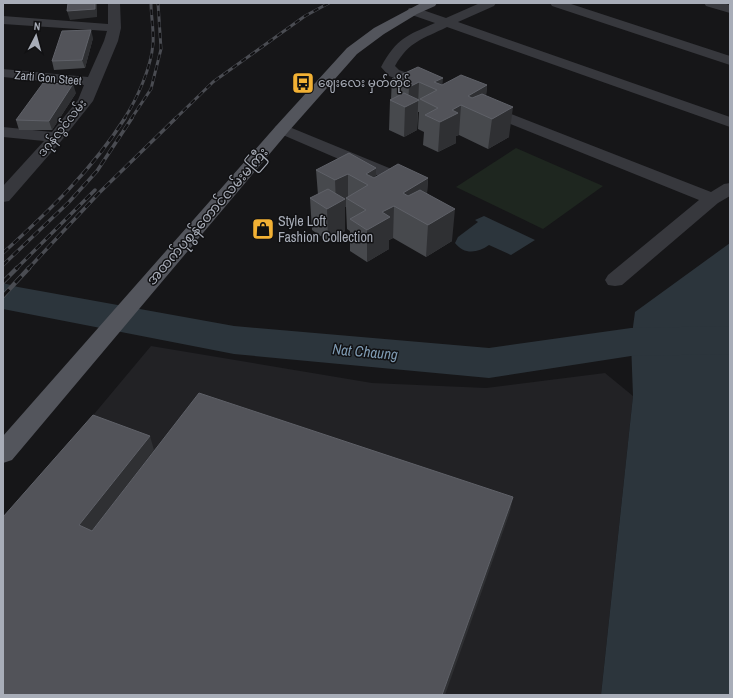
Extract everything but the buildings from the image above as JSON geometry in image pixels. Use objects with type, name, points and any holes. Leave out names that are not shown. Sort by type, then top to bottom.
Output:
[{"type":"main road","name":"အထက်ပုစွန်တောင်လမ်းမကြီး","points":[[3,453],[352,51],[379,31],[413,11],[431,3]]},
{"type":"street","name":"ဒဂုန်လွင်လမ်း","points":[[3,197],[56,137],[85,101],[111,41],[114,28],[114,3]]},
{"type":"street","points":[[446,93],[394,73],[388,67],[395,54],[407,41],[490,3]]},
{"type":"street","points":[[556,3],[730,61]]},
{"type":"street","points":[[710,3],[730,9]]},
{"type":"street","points":[[413,11],[724,120],[730,108]]},
{"type":"street","points":[[3,20],[114,28]]},
{"type":"street","name":"Zarti Gon Steet","points":[[3,73],[94,82]]},
{"type":"street","points":[[468,102],[712,199]]},
{"type":"street","points":[[282,130],[405,181]]},
{"type":"street","points":[[3,132],[56,137]]},
{"type":"street","points":[[615,280],[712,199],[730,188]]},
{"type":"shaded area","points":[[516,148],[603,186],[543,229],[456,187]]},
{"type":"shaded area","points":[[484,216],[535,240],[511,255],[489,245],[480,250],[471,252],[463,250],[455,243],[458,237],[478,222],[475,220]]},
{"type":"shaded area","points":[[730,243],[730,695],[601,695],[633,396],[631,342],[635,312]]},
{"type":"shaded area","points":[[151,346],[372,383],[486,388],[605,373],[633,396],[601,695],[3,695],[3,523]]},
{"type":"waterway","name":"Nat Chaung","points":[[3,296],[17,300],[234,340],[489,363],[631,342],[730,340]]},
{"type":"railway","points":[[124,119],[138,93],[152,53],[153,39],[151,3]]},
{"type":"railway","points":[[131,119],[151,89],[161,49],[158,3]]},
{"type":"railway","points":[[175,119],[213,82],[305,16],[329,3]]},
{"type":"railway","points":[[3,253],[53,206],[84,173],[125,118]]},
{"type":"railway","points":[[3,265],[69,202],[97,171],[132,118]]},
{"type":"railway","points":[[28,269],[100,192],[176,118]]},
{"type":"railway","points":[[3,282],[95,190]]},
{"type":"railway","points":[[3,296],[29,268]]},
{"type":"place","name":"ဈေးလေး မှတ်တိုင်","points":[[303,83]]},
{"type":"place","name":"Style Loft Fashion Collection","points":[[263,229]]}]
